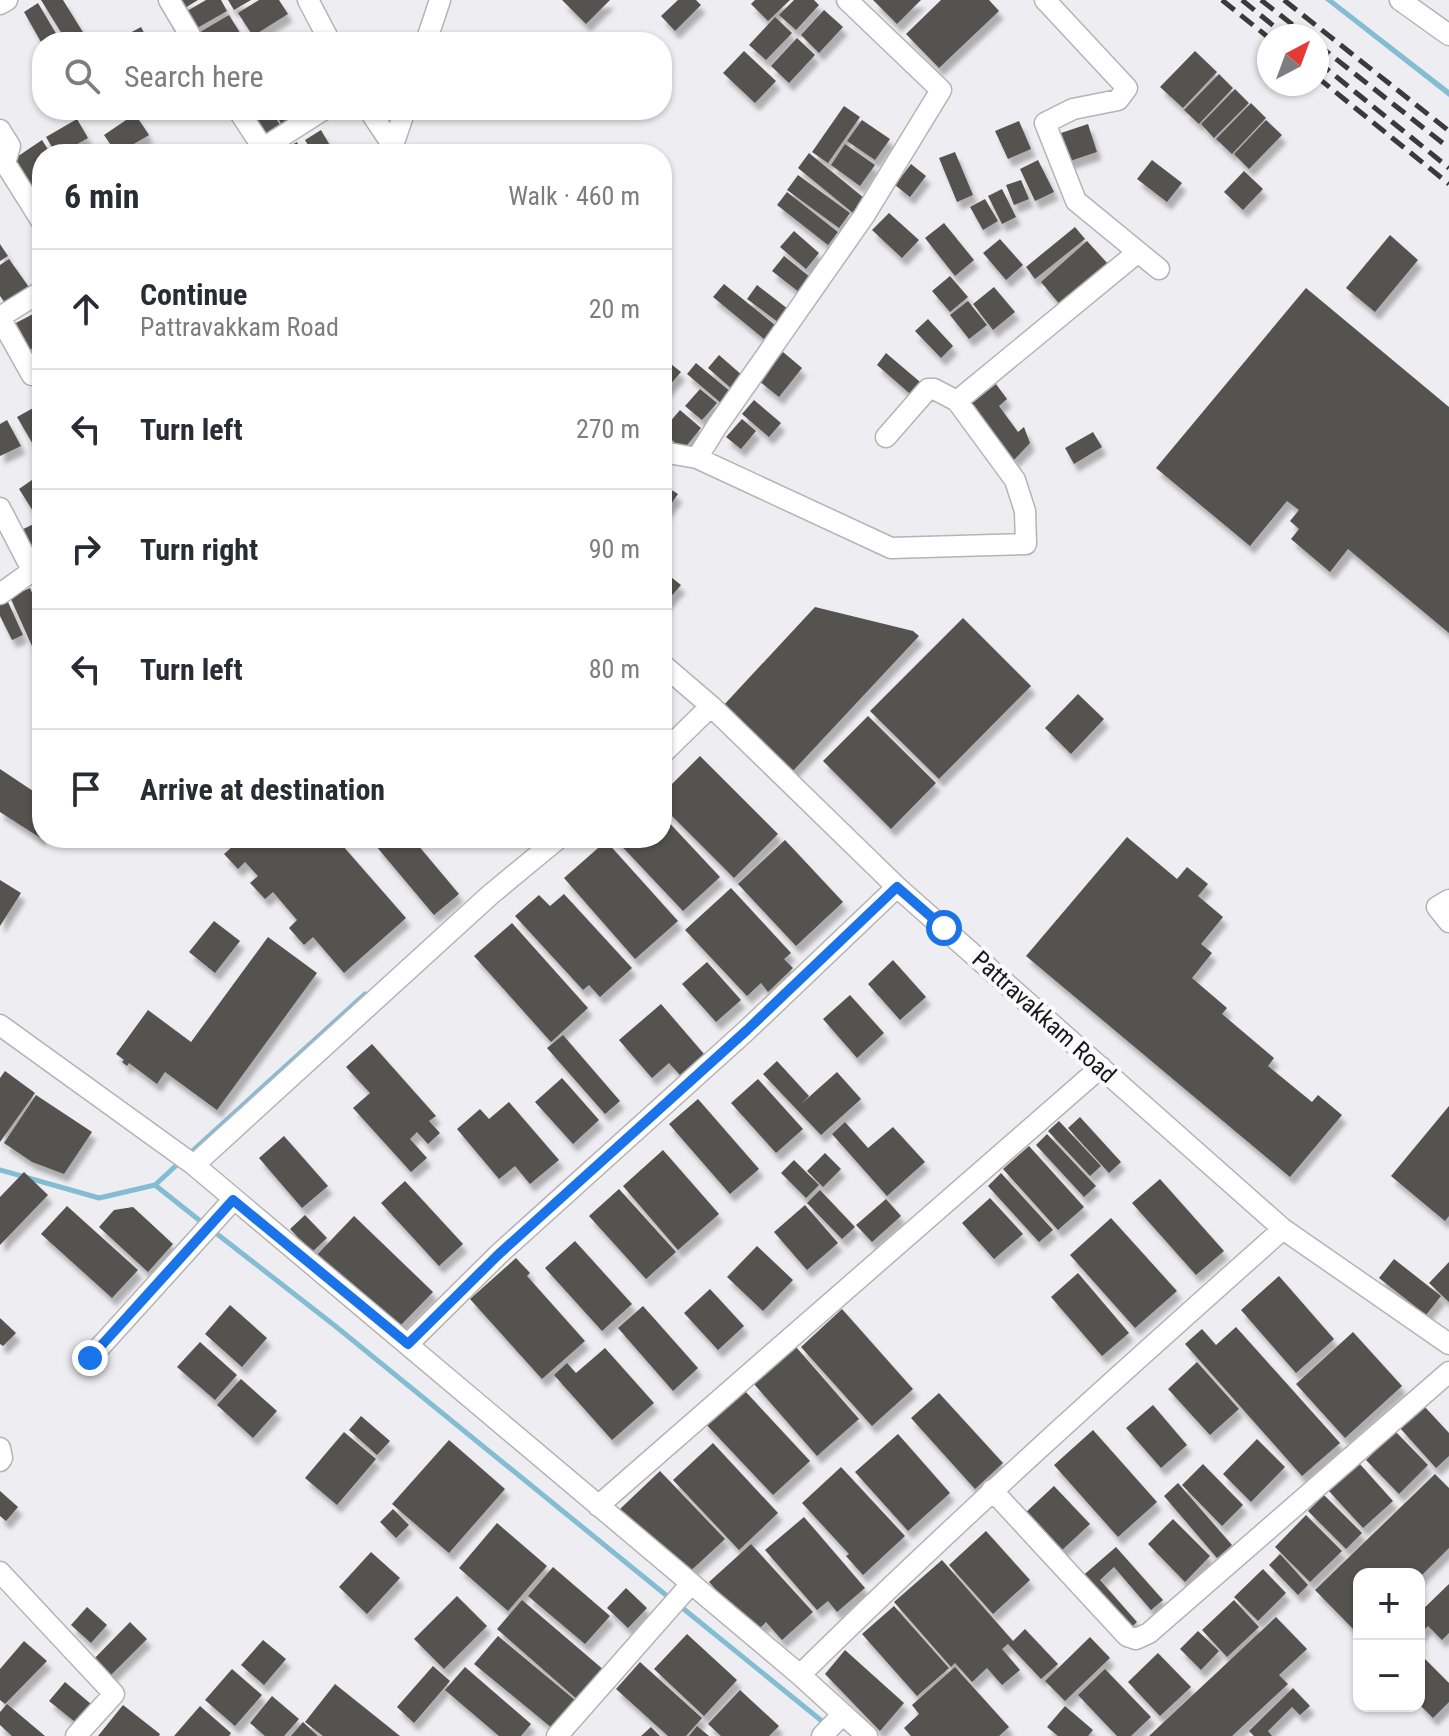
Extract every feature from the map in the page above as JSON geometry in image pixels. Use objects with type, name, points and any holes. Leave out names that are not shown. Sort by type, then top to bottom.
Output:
[{"type":"street","points":[[0,4],[7,0]]},
{"type":"street","points":[[169,0],[188,32]]},
{"type":"street","points":[[308,0],[325,32]]},
{"type":"street","points":[[429,32],[440,0]]},
{"type":"street","points":[[697,458],[864,216],[941,90],[847,0]]},
{"type":"street","points":[[1045,0],[1127,88],[1118,100],[1073,109],[1045,123],[1076,201],[1159,269]]},
{"type":"street","points":[[1400,0],[1449,35]]},
{"type":"street","points":[[243,120],[255,144]]},
{"type":"street","points":[[269,144],[307,120]]},
{"type":"street","points":[[375,120],[389,144]]},
{"type":"street","points":[[394,144],[402,120]]},
{"type":"street","points":[[0,130],[10,146],[5,163],[32,206]]},
{"type":"street","points":[[957,401],[1138,252]]},
{"type":"street","points":[[32,297],[0,318],[32,375]]},
{"type":"street","points":[[672,454],[697,458],[891,548],[1026,544],[1025,511],[1015,480],[957,401],[928,389],[886,437]]},
{"type":"street","points":[[0,509],[32,559]]},
{"type":"street","points":[[0,594],[32,571]]},
{"type":"street","name":"Pattravakkam Road","points":[[672,673],[711,706],[897,887],[1283,1229],[1449,1344]]},
{"type":"street","points":[[672,744],[711,706]]},
{"type":"street","points":[[194,1165],[490,895],[547,848]]},
{"type":"street","points":[[408,1344],[499,1254],[747,1030],[897,887]]},
{"type":"street","points":[[1449,900],[1437,907],[1449,922]]},
{"type":"street","points":[[0,1025],[194,1165],[598,1506],[680,1596],[800,1675],[867,1736]]},
{"type":"street","points":[[598,1506],[1101,1067]]},
{"type":"street","points":[[90,1358],[233,1200]]},
{"type":"street","points":[[800,1675],[992,1490],[1283,1229]]},
{"type":"street","points":[[992,1490],[1127,1636],[1136,1639],[1149,1633],[1449,1372]]},
{"type":"street","points":[[0,1448],[0,1461]]},
{"type":"street","points":[[0,1572],[114,1694],[76,1736]]},
{"type":"street","points":[[557,1736],[680,1596]]},
{"type":"street","points":[[822,1736],[843,1714]]},
{"type":"water","points":[[1325,0],[1333,0],[1449,90],[1449,97]]},
{"type":"building","points":[[41,0],[63,0],[83,32],[61,32]]},
{"type":"building","points":[[174,0],[198,0],[180,11]]},
{"type":"building","points":[[206,0],[221,0],[227,11],[192,31],[182,14]]},
{"type":"building","points":[[228,0],[251,0],[234,10]]},
{"type":"building","points":[[259,0],[279,0],[288,14],[259,32],[250,32],[238,13]]},
{"type":"building","points":[[562,0],[610,0],[586,24]]},
{"type":"building","points":[[678,0],[696,0],[701,5],[675,31],[661,16]]},
{"type":"building","points":[[755,0],[790,0],[768,21],[751,4]]},
{"type":"building","points":[[794,0],[814,0],[819,5],[796,30],[779,15]]},
{"type":"building","points":[[873,0],[921,0],[897,24]]},
{"type":"building","points":[[941,0],[989,0],[999,11],[939,68],[906,34]]},
{"type":"building","points":[[38,3],[55,32],[35,32],[24,12]]},
{"type":"building","points":[[824,10],[843,27],[819,53],[801,35]]},
{"type":"building","points":[[229,15],[240,32],[200,32]]},
{"type":"building","points":[[775,17],[792,33],[766,60],[749,45]]},
{"type":"building","points":[[797,38],[815,55],[789,83],[771,66]]},
{"type":"building","points":[[744,51],[776,81],[755,103],[723,73]]},
{"type":"building","points":[[1195,51],[1217,72],[1183,108],[1160,87]]},
{"type":"building","points":[[1219,74],[1233,88],[1199,124],[1184,110]]},
{"type":"building","points":[[1235,89],[1249,103],[1214,138],[1201,124]]},
{"type":"building","points":[[1251,103],[1266,118],[1232,154],[1216,139]]},
{"type":"building","points":[[844,106],[860,117],[828,163],[812,152]]},
{"type":"building","points":[[78,120],[88,138],[78,144],[50,144],[46,137]]},
{"type":"building","points":[[126,120],[139,120],[149,135],[134,144],[110,144],[104,135]]},
{"type":"building","points":[[250,120],[277,120],[280,125],[260,137]]},
{"type":"building","points":[[862,120],[890,139],[875,160],[847,141]]},
{"type":"building","points":[[1266,120],[1282,135],[1249,169],[1234,154]]},
{"type":"building","points":[[1019,121],[1031,149],[1008,159],[995,131]]},
{"type":"building","points":[[1088,124],[1097,152],[1064,163],[1055,135]]},
{"type":"building","points":[[321,130],[329,144],[307,144],[305,140]]},
{"type":"building","points":[[845,144],[875,165],[860,186],[831,165]]},
{"type":"building","points":[[32,147],[32,196],[8,163]]},
{"type":"building","points":[[955,152],[973,195],[957,202],[939,158]]},
{"type":"building","points":[[809,153],[864,198],[853,213],[798,168]]},
{"type":"building","points":[[1038,160],[1054,192],[1035,201],[1020,169]]},
{"type":"building","points":[[1152,160],[1182,183],[1167,202],[1137,179]]},
{"type":"building","points":[[911,164],[926,176],[910,197],[895,185]]},
{"type":"building","points":[[1244,171],[1263,189],[1243,210],[1224,192]]},
{"type":"building","points":[[798,175],[850,213],[839,228],[787,190]]},
{"type":"building","points":[[1021,180],[1029,199],[1014,205],[1006,185]]},
{"type":"building","points":[[1002,189],[1016,217],[1002,224],[988,196]]},
{"type":"building","points":[[787,192],[838,232],[828,245],[777,205]]},
{"type":"building","points":[[985,199],[998,221],[983,230],[970,207]]},
{"type":"building","points":[[889,213],[919,240],[902,258],[872,230]]},
{"type":"building","points":[[944,223],[974,260],[955,276],[925,238]]},
{"type":"building","points":[[1075,227],[1085,239],[1035,279],[1026,267]]},
{"type":"building","points":[[794,231],[819,253],[806,269],[780,247]]},
{"type":"building","points":[[1390,235],[1418,260],[1375,312],[1346,288]]},
{"type":"building","points":[[1000,239],[1023,265],[1006,280],[983,253]]},
{"type":"building","points":[[1087,241],[1109,265],[1062,307],[1041,282]]},
{"type":"building","points":[[0,244],[8,256],[0,261]]},
{"type":"building","points":[[784,256],[810,277],[799,292],[772,271]]},
{"type":"building","points":[[9,259],[31,290],[8,307],[0,296],[0,265]]},
{"type":"building","points":[[950,276],[968,297],[950,312],[932,291]]},
{"type":"building","points":[[724,284],[775,325],[764,339],[713,297]]},
{"type":"building","points":[[757,285],[788,309],[778,322],[747,299]]},
{"type":"building","points":[[994,287],[1015,312],[993,330],[973,304]]},
{"type":"building","points":[[1306,288],[1449,407],[1449,633],[1348,549],[1330,572],[1291,539],[1299,529],[1290,521],[1299,510],[1287,501],[1250,546],[1156,468]]},
{"type":"building","points":[[968,301],[987,325],[969,339],[950,315]]},
{"type":"building","points":[[32,315],[32,349],[28,351],[12,325]]},
{"type":"building","points":[[928,319],[953,346],[941,358],[915,331]]},
{"type":"building","points":[[783,352],[802,368],[779,397],[759,381]]},
{"type":"building","points":[[886,353],[926,387],[916,399],[877,365]]},
{"type":"building","points":[[719,355],[743,376],[732,389],[708,368]]},
{"type":"building","points":[[696,363],[731,392],[721,403],[687,374]]},
{"type":"building","points":[[672,365],[681,372],[672,382]]},
{"type":"building","points":[[996,384],[1007,399],[999,406],[1018,432],[1024,427],[1030,443],[1014,460],[997,437],[993,440],[988,434],[992,431],[983,419],[981,421],[972,403]]},
{"type":"building","points":[[700,389],[717,403],[702,420],[685,406]]},
{"type":"building","points":[[754,400],[781,423],[769,437],[742,414]]},
{"type":"building","points":[[32,409],[32,442],[17,417]]},
{"type":"building","points":[[680,410],[701,428],[683,450],[672,440],[672,419]]},
{"type":"building","points":[[742,419],[756,431],[741,449],[726,437]]},
{"type":"building","points":[[7,420],[21,446],[0,456],[0,424]]},
{"type":"building","points":[[1093,432],[1102,447],[1074,464],[1065,448]]},
{"type":"building","points":[[32,480],[32,509],[19,489]]},
{"type":"building","points":[[32,525],[32,562],[31,562],[17,532]]},
{"type":"building","points":[[672,578],[681,585],[672,595]]},
{"type":"building","points":[[30,588],[32,646],[10,597]]},
{"type":"building","points":[[8,602],[23,635],[12,640],[0,616],[0,605]]},
{"type":"building","points":[[815,607],[913,631],[919,636],[792,772],[722,707]]},
{"type":"building","points":[[963,618],[1031,686],[939,779],[870,711]]},
{"type":"building","points":[[1078,694],[1104,719],[1071,754],[1045,728]]},
{"type":"building","points":[[868,716],[936,783],[891,829],[823,761]]},
{"type":"building","points":[[700,756],[778,834],[734,878],[672,816],[672,784]]},
{"type":"building","points":[[0,769],[32,790],[32,833],[0,812]]},
{"type":"building","points":[[672,826],[720,877],[683,911],[623,848],[672,848]]},
{"type":"building","points":[[1127,837],[1177,879],[1187,867],[1208,884],[1198,896],[1223,917],[1201,944],[1212,953],[1192,978],[1227,1008],[1222,1014],[1274,1058],[1268,1066],[1312,1102],[1318,1095],[1342,1115],[1290,1177],[1026,956]]},
{"type":"building","points":[[785,840],[843,902],[796,946],[738,884]]},
{"type":"building","points":[[231,848],[345,848],[406,918],[344,973],[313,937],[304,945],[289,928],[297,920],[273,892],[265,899],[250,883],[258,876],[245,862],[238,869],[224,854]]},
{"type":"building","points":[[378,848],[420,848],[459,894],[434,915]]},
{"type":"building","points":[[598,848],[612,848],[678,921],[635,959],[564,878]]},
{"type":"building","points":[[0,880],[21,893],[0,926]]},
{"type":"building","points":[[731,888],[791,953],[784,959],[793,968],[768,992],[761,983],[747,996],[685,930]]},
{"type":"building","points":[[564,894],[632,968],[600,997],[589,985],[583,990],[515,916],[539,895],[550,906]]},
{"type":"building","points":[[214,921],[240,941],[215,973],[189,952]]},
{"type":"building","points":[[512,923],[588,1008],[551,1042],[474,956]]},
{"type":"building","points":[[268,937],[317,973],[217,1110],[165,1072],[157,1084],[129,1063],[127,1066],[122,1062],[124,1060],[116,1054],[148,1010],[191,1042]]},
{"type":"building","points":[[893,960],[926,997],[900,1020],[868,984]]},
{"type":"building","points":[[707,962],[741,1000],[716,1022],[682,984]]},
{"type":"building","points":[[850,995],[884,1033],[857,1058],[823,1019]]},
{"type":"building","points":[[661,1004],[704,1054],[680,1075],[669,1063],[652,1078],[619,1040]]},
{"type":"building","points":[[563,1035],[620,1101],[605,1114],[547,1048]]},
{"type":"building","points":[[372,1044],[436,1116],[429,1121],[440,1133],[428,1144],[417,1132],[410,1139],[427,1158],[411,1172],[353,1108],[370,1093],[346,1067]]},
{"type":"building","points":[[777,1061],[809,1096],[800,1105],[837,1072],[861,1099],[821,1135],[763,1074]]},
{"type":"building","points":[[5,1071],[35,1093],[0,1142],[0,1078]]},
{"type":"building","points":[[562,1078],[599,1120],[573,1144],[535,1102]]},
{"type":"building","points":[[758,1079],[803,1129],[776,1153],[731,1103]]},
{"type":"building","points":[[36,1095],[92,1132],[64,1174],[32,1162],[4,1143]]},
{"type":"building","points":[[698,1099],[759,1169],[730,1194],[669,1124]]},
{"type":"building","points":[[509,1102],[559,1160],[530,1184],[515,1166],[499,1179],[457,1129],[480,1109],[489,1119]]},
{"type":"building","points":[[1449,1106],[1449,1216],[1445,1221],[1391,1176]]},
{"type":"building","points":[[1080,1117],[1121,1162],[1109,1173],[1068,1128]]},
{"type":"building","points":[[1059,1121],[1101,1166],[1090,1176],[1048,1131]]},
{"type":"building","points":[[845,1122],[868,1148],[893,1127],[925,1162],[887,1196],[832,1134]]},
{"type":"building","points":[[1047,1134],[1096,1186],[1084,1197],[1036,1145]]},
{"type":"building","points":[[284,1136],[328,1186],[302,1208],[259,1158]]},
{"type":"building","points":[[1029,1146],[1084,1207],[1058,1230],[1003,1169]]},
{"type":"building","points":[[663,1150],[719,1214],[678,1250],[623,1186]]},
{"type":"building","points":[[825,1153],[841,1169],[823,1187],[807,1171]]},
{"type":"building","points":[[794,1160],[819,1185],[806,1198],[781,1173]]},
{"type":"building","points":[[24,1172],[48,1195],[0,1245],[0,1197]]},
{"type":"building","points":[[1001,1173],[1053,1230],[1039,1242],[988,1186]]},
{"type":"building","points":[[1160,1179],[1224,1251],[1196,1275],[1132,1203]]},
{"type":"building","points":[[405,1181],[463,1244],[439,1266],[381,1203]]},
{"type":"building","points":[[619,1189],[676,1252],[646,1279],[589,1216]]},
{"type":"building","points":[[820,1190],[855,1227],[842,1239],[807,1203]]},
{"type":"building","points":[[990,1198],[1023,1234],[994,1259],[962,1223]]},
{"type":"building","points":[[886,1199],[901,1216],[872,1242],[856,1225]]},
{"type":"building","points":[[805,1205],[838,1243],[807,1270],[774,1232]]},
{"type":"building","points":[[67,1206],[138,1270],[112,1298],[41,1234]]},
{"type":"building","points":[[133,1207],[173,1244],[148,1272],[99,1227],[114,1210]]},
{"type":"building","points":[[305,1215],[327,1238],[312,1252],[290,1229]]},
{"type":"building","points":[[354,1216],[433,1292],[400,1326],[314,1258]]},
{"type":"building","points":[[1111,1218],[1177,1291],[1135,1328],[1070,1255]]},
{"type":"building","points":[[575,1241],[632,1304],[602,1331],[545,1268]]},
{"type":"building","points":[[757,1246],[793,1280],[763,1311],[727,1277]]},
{"type":"building","points":[[516,1258],[530,1273],[527,1276],[585,1341],[542,1379],[470,1299]]},
{"type":"building","points":[[1394,1259],[1441,1296],[1426,1315],[1379,1278]]},
{"type":"building","points":[[1449,1262],[1449,1302],[1429,1283]]},
{"type":"building","points":[[1078,1273],[1129,1333],[1102,1356],[1051,1297]]},
{"type":"building","points":[[1279,1276],[1334,1339],[1296,1373],[1241,1310]]},
{"type":"building","points":[[710,1289],[744,1326],[718,1350],[684,1313]]},
{"type":"building","points":[[230,1305],[267,1338],[242,1367],[205,1334]]},
{"type":"building","points":[[643,1306],[698,1368],[673,1391],[618,1328]]},
{"type":"building","points":[[842,1309],[913,1389],[872,1426],[801,1347]]},
{"type":"building","points":[[0,1318],[16,1333],[3,1346],[0,1344]]},
{"type":"building","points":[[1236,1327],[1340,1443],[1302,1476],[1185,1344],[1202,1329],[1216,1345]]},
{"type":"building","points":[[1353,1332],[1402,1386],[1345,1438],[1296,1384]]},
{"type":"building","points":[[200,1342],[237,1375],[215,1400],[177,1367]]},
{"type":"building","points":[[796,1347],[859,1419],[817,1456],[754,1384]]},
{"type":"building","points":[[605,1348],[654,1403],[612,1440],[554,1375],[567,1363],[576,1373]]},
{"type":"building","points":[[1197,1362],[1239,1409],[1210,1435],[1168,1389]]},
{"type":"building","points":[[241,1379],[277,1411],[253,1438],[217,1405]]},
{"type":"building","points":[[745,1391],[810,1461],[773,1495],[703,1421],[733,1393],[738,1398]]},
{"type":"building","points":[[939,1393],[1003,1463],[975,1489],[911,1418]]},
{"type":"building","points":[[1153,1405],[1187,1445],[1161,1468],[1126,1428]]},
{"type":"building","points":[[1424,1406],[1449,1433],[1449,1456],[1436,1468],[1400,1428]]},
{"type":"building","points":[[361,1416],[390,1441],[377,1455],[349,1430]]},
{"type":"building","points":[[1093,1430],[1157,1502],[1118,1537],[1054,1465]]},
{"type":"building","points":[[1395,1431],[1428,1465],[1399,1494],[1366,1460]]},
{"type":"building","points":[[344,1432],[376,1459],[337,1505],[305,1478]]},
{"type":"building","points":[[898,1434],[950,1493],[908,1531],[855,1472]]},
{"type":"building","points":[[1257,1439],[1285,1467],[1251,1502],[1223,1474]]},
{"type":"building","points":[[449,1440],[505,1489],[449,1553],[392,1504]]},
{"type":"building","points":[[713,1443],[778,1513],[739,1550],[673,1480]]},
{"type":"building","points":[[1359,1463],[1393,1501],[1363,1528],[1328,1490]]},
{"type":"building","points":[[1203,1464],[1243,1505],[1222,1526],[1182,1485]]},
{"type":"building","points":[[841,1467],[905,1536],[863,1575],[846,1556],[849,1554],[802,1503]]},
{"type":"building","points":[[660,1471],[725,1539],[684,1577],[620,1509]]},
{"type":"building","points":[[1435,1474],[1449,1488],[1449,1548],[1425,1572],[1425,1568],[1353,1568],[1353,1629],[1315,1590]]},
{"type":"building","points":[[1178,1483],[1232,1545],[1217,1558],[1164,1496]]},
{"type":"building","points":[[1054,1486],[1090,1524],[1061,1551],[1025,1513]]},
{"type":"building","points":[[0,1491],[18,1507],[6,1521],[0,1516]]},
{"type":"building","points":[[1324,1495],[1362,1533],[1346,1549],[1308,1511]]},
{"type":"building","points":[[393,1509],[409,1525],[396,1538],[380,1522]]},
{"type":"building","points":[[1306,1515],[1342,1551],[1310,1582],[1275,1547]]},
{"type":"building","points":[[804,1517],[865,1588],[837,1612],[828,1601],[817,1610],[765,1550]]},
{"type":"building","points":[[1173,1519],[1210,1556],[1185,1582],[1148,1544]]},
{"type":"building","points":[[497,1523],[547,1566],[508,1611],[459,1568]]},
{"type":"building","points":[[986,1531],[1030,1580],[993,1614],[949,1565]]},
{"type":"building","points":[[751,1544],[813,1612],[782,1640],[766,1622],[755,1633],[709,1582]]},
{"type":"building","points":[[1116,1547],[1163,1600],[1151,1610],[1114,1567],[1100,1580],[1137,1622],[1125,1633],[1079,1579]]},
{"type":"building","points":[[371,1552],[400,1578],[367,1614],[339,1587]]},
{"type":"building","points":[[1280,1554],[1308,1585],[1298,1595],[1269,1565]]},
{"type":"building","points":[[942,1560],[1013,1641],[1025,1629],[1058,1664],[1041,1679],[1008,1644],[1002,1649],[1020,1670],[1002,1685],[987,1668],[972,1682],[955,1663],[951,1667],[894,1602]]},
{"type":"building","points":[[553,1567],[610,1616],[585,1644],[528,1596]]},
{"type":"building","points":[[1263,1569],[1286,1593],[1258,1621],[1234,1597]]},
{"type":"building","points":[[1449,1584],[1449,1633],[1442,1640],[1428,1626],[1425,1629],[1425,1607]]},
{"type":"building","points":[[626,1588],[647,1608],[628,1628],[607,1608]]},
{"type":"building","points":[[457,1596],[487,1626],[444,1669],[414,1639]]},
{"type":"building","points":[[522,1600],[605,1671],[579,1701],[497,1629]]},
{"type":"building","points":[[1234,1600],[1259,1627],[1227,1657],[1202,1630]]},
{"type":"building","points":[[894,1606],[949,1668],[917,1696],[862,1634]]},
{"type":"building","points":[[87,1607],[107,1625],[91,1643],[71,1625]]},
{"type":"building","points":[[1276,1617],[1307,1649],[1279,1675],[1288,1684],[1232,1736],[1149,1736]]},
{"type":"building","points":[[130,1622],[147,1639],[107,1679],[90,1663]]},
{"type":"building","points":[[1198,1631],[1219,1651],[1201,1670],[1180,1649]]},
{"type":"building","points":[[687,1634],[737,1680],[704,1716],[654,1669]]},
{"type":"building","points":[[498,1636],[575,1700],[552,1728],[474,1664]]},
{"type":"building","points":[[1090,1637],[1110,1658],[1065,1701],[1045,1681]]},
{"type":"building","points":[[263,1640],[286,1659],[264,1685],[241,1665]]},
{"type":"building","points":[[24,1641],[47,1661],[5,1704],[0,1700],[0,1669]]},
{"type":"building","points":[[845,1650],[904,1703],[880,1731],[825,1674]]},
{"type":"building","points":[[1158,1653],[1191,1687],[1160,1716],[1128,1682]]},
{"type":"building","points":[[1425,1659],[1449,1683],[1449,1702],[1433,1718],[1425,1710]]},
{"type":"building","points":[[640,1662],[702,1718],[686,1736],[668,1736],[616,1689]]},
{"type":"building","points":[[433,1666],[450,1681],[414,1723],[397,1707]]},
{"type":"building","points":[[465,1667],[531,1724],[521,1736],[499,1736],[445,1690]]},
{"type":"building","points":[[955,1667],[1009,1727],[999,1736],[911,1736],[904,1728],[919,1714],[912,1705]]},
{"type":"building","points":[[232,1669],[262,1695],[235,1726],[205,1700]]},
{"type":"building","points":[[1105,1669],[1151,1717],[1131,1736],[1117,1736],[1078,1695]]},
{"type":"building","points":[[65,1682],[91,1704],[75,1722],[49,1701]]},
{"type":"building","points":[[335,1684],[400,1736],[323,1736],[305,1722]]},
{"type":"building","points":[[1293,1688],[1310,1706],[1300,1715],[1292,1707],[1268,1731],[1272,1736],[1254,1736],[1249,1731]]},
{"type":"building","points":[[740,1690],[779,1726],[769,1736],[721,1736],[708,1724]]},
{"type":"building","points":[[272,1696],[299,1719],[284,1736],[265,1736],[250,1723]]},
{"type":"building","points":[[7,1704],[45,1736],[12,1736],[0,1725],[0,1712]]},
{"type":"building","points":[[123,1705],[160,1734],[159,1736],[98,1736]]},
{"type":"building","points":[[200,1706],[231,1733],[229,1736],[174,1736]]},
{"type":"building","points":[[1065,1706],[1093,1730],[1088,1736],[1058,1736],[1047,1727]]},
{"type":"building","points":[[303,1722],[318,1736],[291,1736]]},
{"type":"building","points":[[697,1726],[709,1736],[689,1736]]},
{"type":"building","points":[[651,1727],[660,1736],[641,1736]]},
{"type":"waterway","points":[[188,1155],[365,994]]},
{"type":"waterway","points":[[0,1170],[99,1198],[155,1185],[181,1161]]},
{"type":"waterway","points":[[155,1185],[204,1224]]},
{"type":"waterway","points":[[212,1230],[334,1325],[672,1600]]},
{"type":"waterway","points":[[680,1606],[828,1726]]},
{"type":"railway","points":[[1222,0],[1257,28]]},
{"type":"railway","points":[[1242,0],[1271,24]]},
{"type":"railway","points":[[1261,0],[1292,24]]},
{"type":"railway","points":[[1284,0],[1449,131]]},
{"type":"railway","points":[[1329,53],[1449,148]]},
{"type":"railway","points":[[1329,71],[1449,168]]},
{"type":"railway","points":[[1329,87],[1449,184]]},
{"type":"route","points":[[90,1358],[233,1200],[408,1344],[499,1254],[747,1030],[897,887],[944,928]]}]
